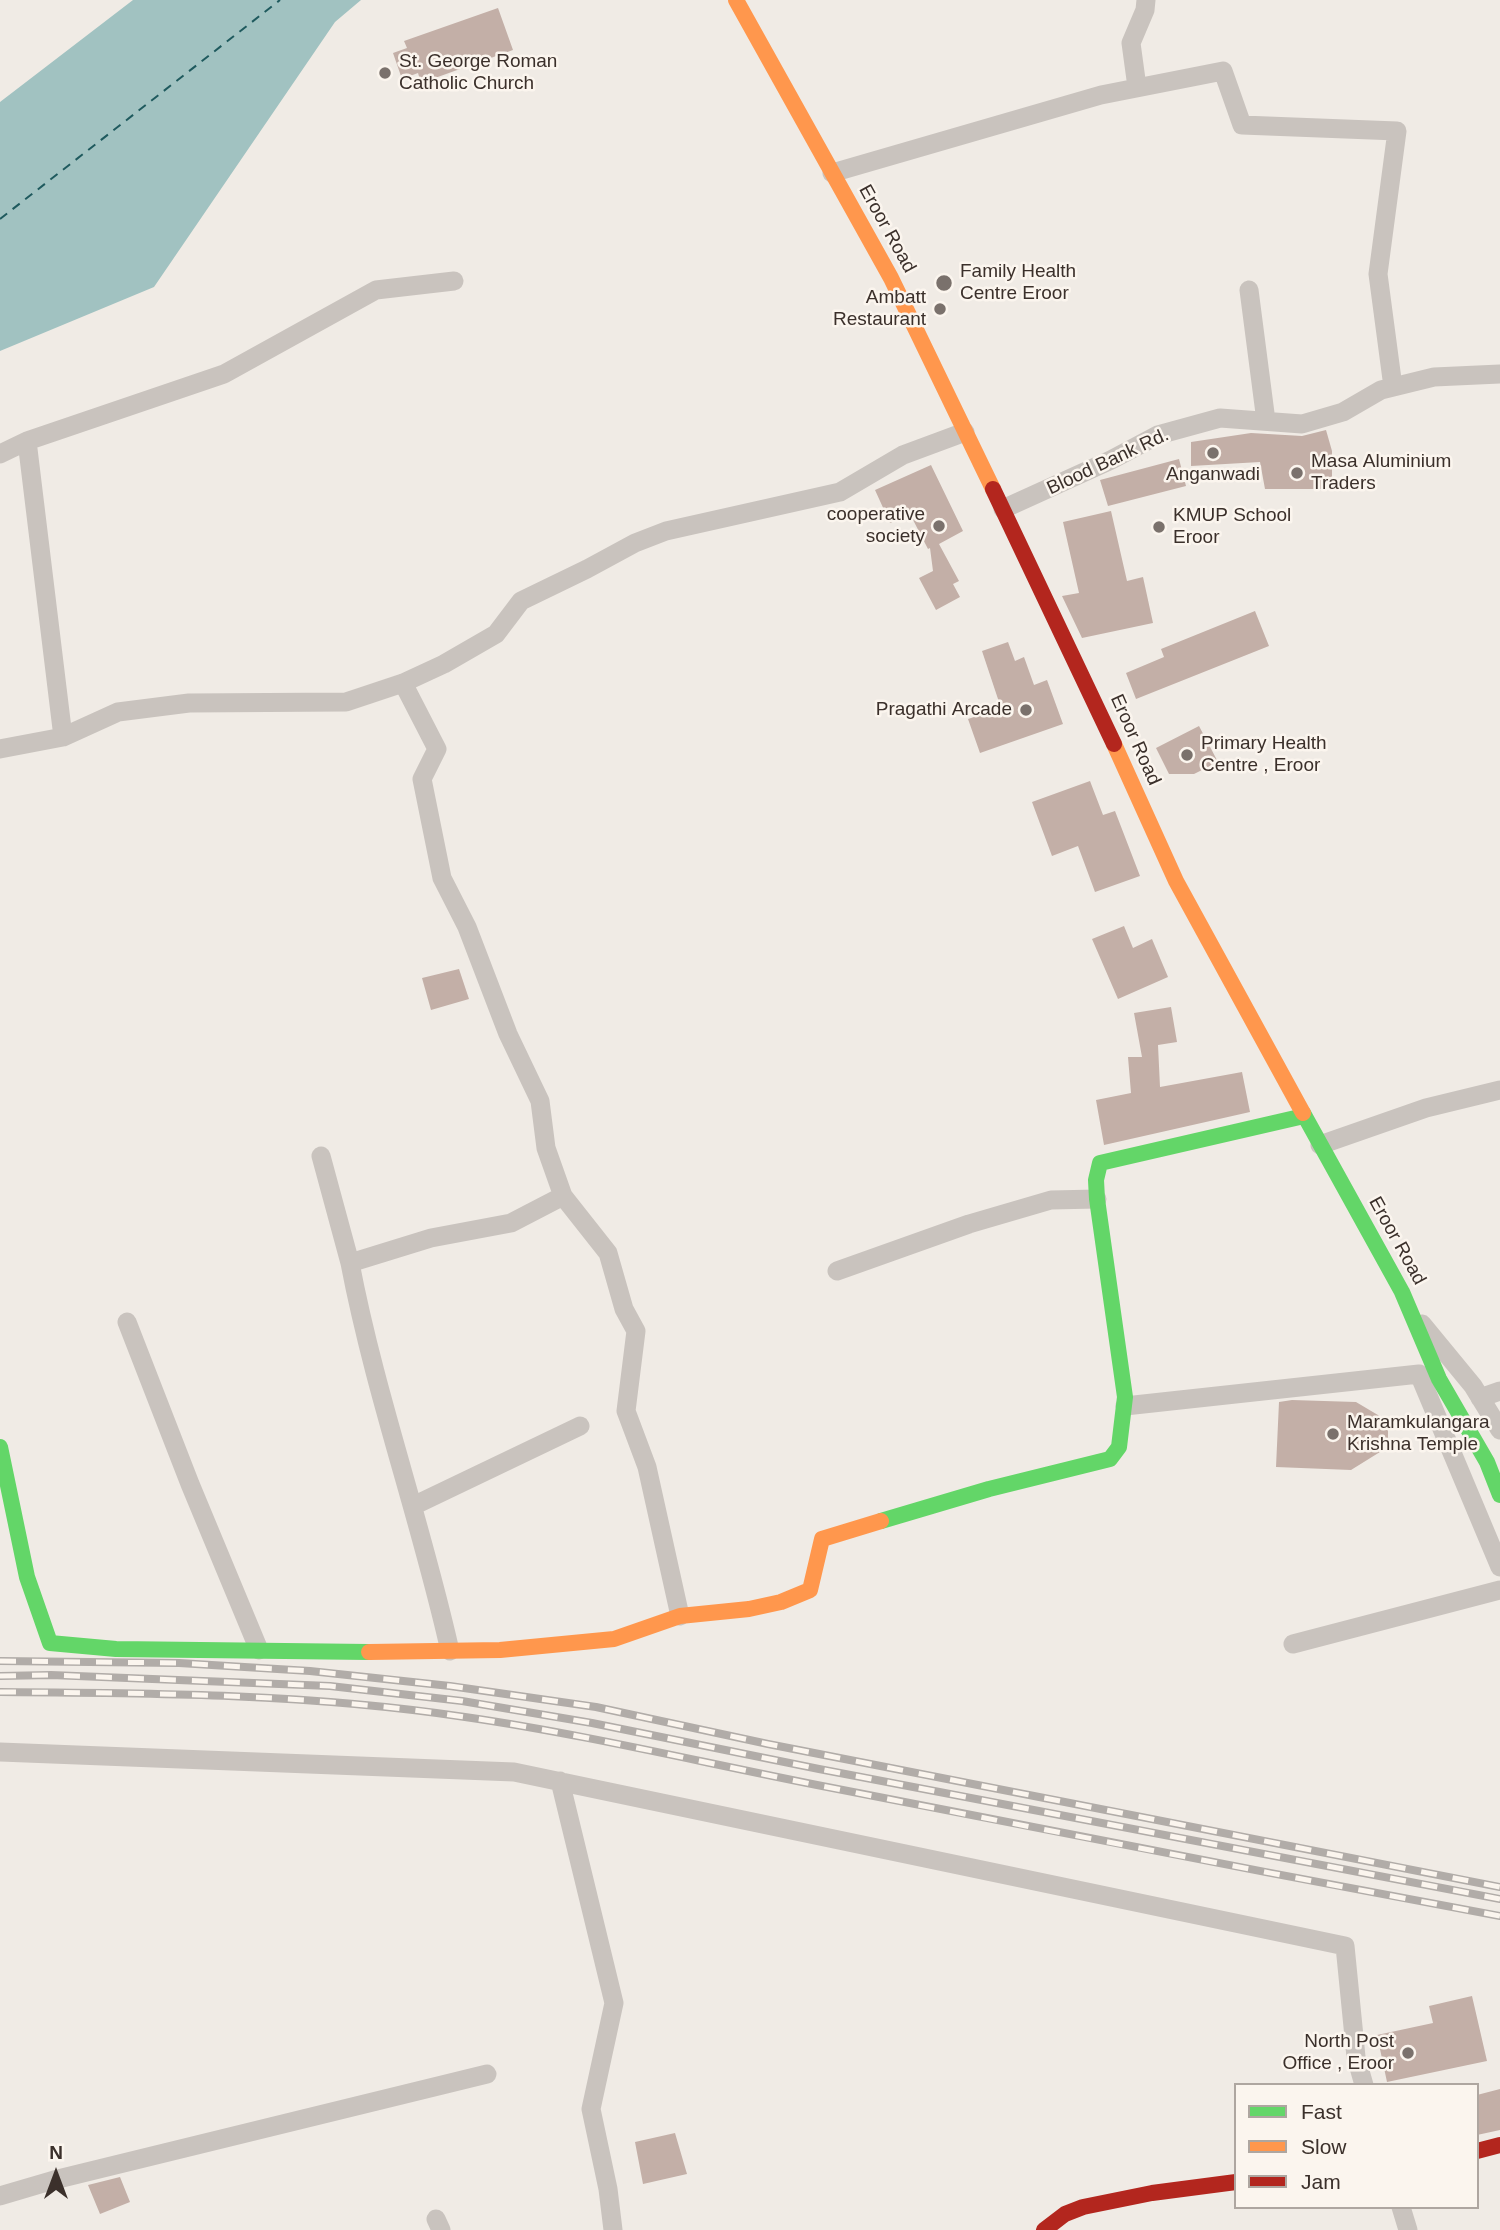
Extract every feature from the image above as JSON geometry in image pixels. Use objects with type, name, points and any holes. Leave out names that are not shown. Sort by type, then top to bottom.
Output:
[{"type":"main road","name":"Eroor Road","points":[[736,0],[891,278],[1081,672],[1176,881],[1402,1292],[1439,1379],[1487,1462],[1500,1495]]},
{"type":"main road","points":[[0,1447],[27,1577],[50,1643],[116,1649],[500,1650],[614,1639],[680,1616],[749,1609],[781,1602],[810,1590],[822,1539],[989,1489],[1110,1459],[1119,1447],[1125,1406],[1097,1199],[1096,1181],[1100,1163],[1304,1116]]},
{"type":"main road","points":[[1479,2150],[1500,2145]]},
{"type":"main road","points":[[1044,2230],[1065,2214],[1083,2207],[1152,2193],[1234,2182]]},
{"type":"street","points":[[1137,88],[1131,43],[1145,10],[1146,0]]},
{"type":"street","points":[[832,173],[1101,95],[1223,71],[1242,125],[1397,131],[1378,274],[1392,387]]},
{"type":"street","points":[[0,454],[27,441],[224,374],[376,290],[454,281]]},
{"type":"street","points":[[1249,290],[1266,421]]},
{"type":"street","name":"Blood Bank Rd.","points":[[1003,509],[1111,460],[1158,435],[1220,418],[1302,424],[1343,412],[1381,390],[1392,387],[1434,377],[1500,374]]},
{"type":"street","points":[[0,748],[63,737],[118,712],[189,703],[346,702],[403,683],[444,664],[496,634],[521,601],[635,543],[666,531],[840,492],[902,455],[965,432]]},
{"type":"street","points":[[27,441],[63,737]]},
{"type":"street","points":[[403,683],[437,749],[422,779],[442,877],[467,927],[508,1034],[540,1101],[546,1148],[563,1196],[608,1253],[624,1309],[636,1331],[626,1411],[648,1467],[680,1616]]},
{"type":"street","points":[[1320,1145],[1426,1108],[1500,1090]]},
{"type":"street","points":[[321,1156],[434,1579],[450,1651]]},
{"type":"street","points":[[350,1263],[431,1238],[511,1223],[563,1196]]},
{"type":"street","points":[[838,1271],[969,1224],[1051,1200],[1097,1199]]},
{"type":"street","points":[[1409,1309],[1473,1386],[1500,1430]]},
{"type":"street","points":[[127,1322],[259,1650]]},
{"type":"street","points":[[1125,1406],[1419,1374],[1500,1567]]},
{"type":"street","points":[[1480,1398],[1500,1391]]},
{"type":"street","points":[[413,1506],[580,1426]]},
{"type":"street","points":[[1293,1643],[1500,1590]]},
{"type":"street","points":[[0,1752],[514,1772],[1345,1947],[1356,2057],[1363,2083]]},
{"type":"street","points":[[560,1781],[614,2004],[591,2109],[608,2189],[613,2230]]},
{"type":"street","points":[[0,2196],[54,2180],[487,2074]]},
{"type":"street","points":[[1402,2209],[1408,2230]]},
{"type":"water","points":[[133,0],[361,0],[335,22],[154,287],[0,351],[0,102]]},
{"type":"building","name":"St. George Roman Catholic Church","points":[[498,8],[513,50],[421,83],[418,73],[402,79],[393,53],[407,48],[404,41]]},
{"type":"building","name":"Masa Aluminium Traders","points":[[1326,430],[1332,451],[1332,489],[1265,489],[1260,462],[1191,466],[1191,442],[1251,433],[1302,436]]},
{"type":"building","points":[[1179,459],[1186,486],[1108,506],[1100,480]]},
{"type":"building","points":[[931,465],[963,531],[939,544],[959,581],[953,584],[960,597],[936,610],[919,578],[933,571],[930,548],[928,549],[910,514],[890,523],[875,490]]},
{"type":"building","points":[[1111,511],[1127,581],[1143,577],[1153,623],[1082,638],[1062,596],[1079,593],[1063,522]]},
{"type":"building","points":[[1255,611],[1269,646],[1136,699],[1126,673],[1164,657],[1161,649]]},
{"type":"building","name":"Pragathi Arcade","points":[[1008,642],[1015,661],[1024,657],[1034,685],[1047,680],[1063,724],[980,753],[968,719],[1001,708],[982,651]]},
{"type":"building","name":"Primary Health Centre , Eroor","points":[[1199,726],[1218,762],[1194,774],[1169,774],[1156,748]]},
{"type":"building","points":[[1090,781],[1103,815],[1115,811],[1140,876],[1095,892],[1078,846],[1052,856],[1032,802]]},
{"type":"building","points":[[1124,926],[1133,948],[1152,939],[1168,977],[1118,999],[1092,939]]},
{"type":"building","points":[[459,969],[469,999],[431,1010],[422,978]]},
{"type":"building","points":[[1171,1007],[1177,1042],[1158,1045],[1160,1087],[1242,1072],[1250,1112],[1104,1145],[1096,1100],[1131,1093],[1128,1057],[1142,1057],[1134,1013]]},
{"type":"building","name":"Maramkulangara Krishna Temple","points":[[1279,1402],[1356,1402],[1388,1421],[1388,1447],[1351,1470],[1276,1467]]},
{"type":"building","points":[[1472,1996],[1487,2061],[1387,2082],[1377,2035],[1433,2023],[1429,2006]]},
{"type":"building","points":[[1500,2089],[1500,2130],[1479,2135],[1479,2094]]},
{"type":"building","points":[[675,2133],[687,2174],[643,2184],[635,2142]]},
{"type":"building","points":[[120,2177],[130,2202],[100,2214],[88,2185]]},
{"type":"ferry route","points":[[0,219],[280,0]]},
{"type":"railway","points":[[0,1661],[179,1663],[310,1671],[450,1686],[596,1707],[768,1744],[1500,1887]]},
{"type":"railway","points":[[0,1676],[51,1675],[330,1686],[462,1701],[592,1723],[1500,1899]]},
{"type":"railway","points":[[0,1692],[175,1694],[292,1699],[465,1717],[597,1740],[988,1819],[1500,1916]]},
{"type":"traffic: fast","points":[[1303,1113],[1402,1292],[1439,1379],[1487,1462],[1500,1495]]},
{"type":"traffic: fast","points":[[881,1521],[989,1489],[1110,1459],[1119,1447],[1125,1397],[1097,1199],[1096,1180],[1100,1163],[1304,1116]]},
{"type":"traffic: fast","points":[[0,1447],[27,1577],[50,1643],[116,1649],[369,1652]]},
{"type":"traffic: slow","points":[[736,0],[891,278],[993,489]]},
{"type":"traffic: slow","points":[[1114,744],[1176,881],[1303,1113]]},
{"type":"traffic: slow","points":[[369,1652],[500,1650],[614,1639],[680,1616],[749,1609],[781,1602],[810,1590],[822,1539],[881,1521]]},
{"type":"traffic: jam","points":[[993,489],[1114,744]]},
{"type":"traffic: jam","points":[[1479,2150],[1500,2145]]},
{"type":"traffic: jam","points":[[1044,2230],[1065,2214],[1083,2207],[1152,2193],[1234,2182]]},
{"type":"place","name":"St. George Roman Catholic Church","points":[[385,73]]},
{"type":"place","name":"Family Health Centre Eroor","points":[[944,283]]},
{"type":"place","name":"Ambatt Restaurant","points":[[940,309]]},
{"type":"place","name":"Anganwadi","points":[[1213,453]]},
{"type":"place","name":"Masa Aluminium Traders","points":[[1297,473]]},
{"type":"place","name":"cooperative society","points":[[939,526]]},
{"type":"place","name":"KMUP School Eroor","points":[[1159,527]]},
{"type":"place","name":"Pragathi Arcade","points":[[1026,710]]},
{"type":"place","name":"Primary Health Centre , Eroor","points":[[1187,755]]},
{"type":"place","name":"Maramkulangara Krishna Temple","points":[[1333,1434]]},
{"type":"place","name":"North Post Office , Eroor","points":[[1408,2053]]}]
